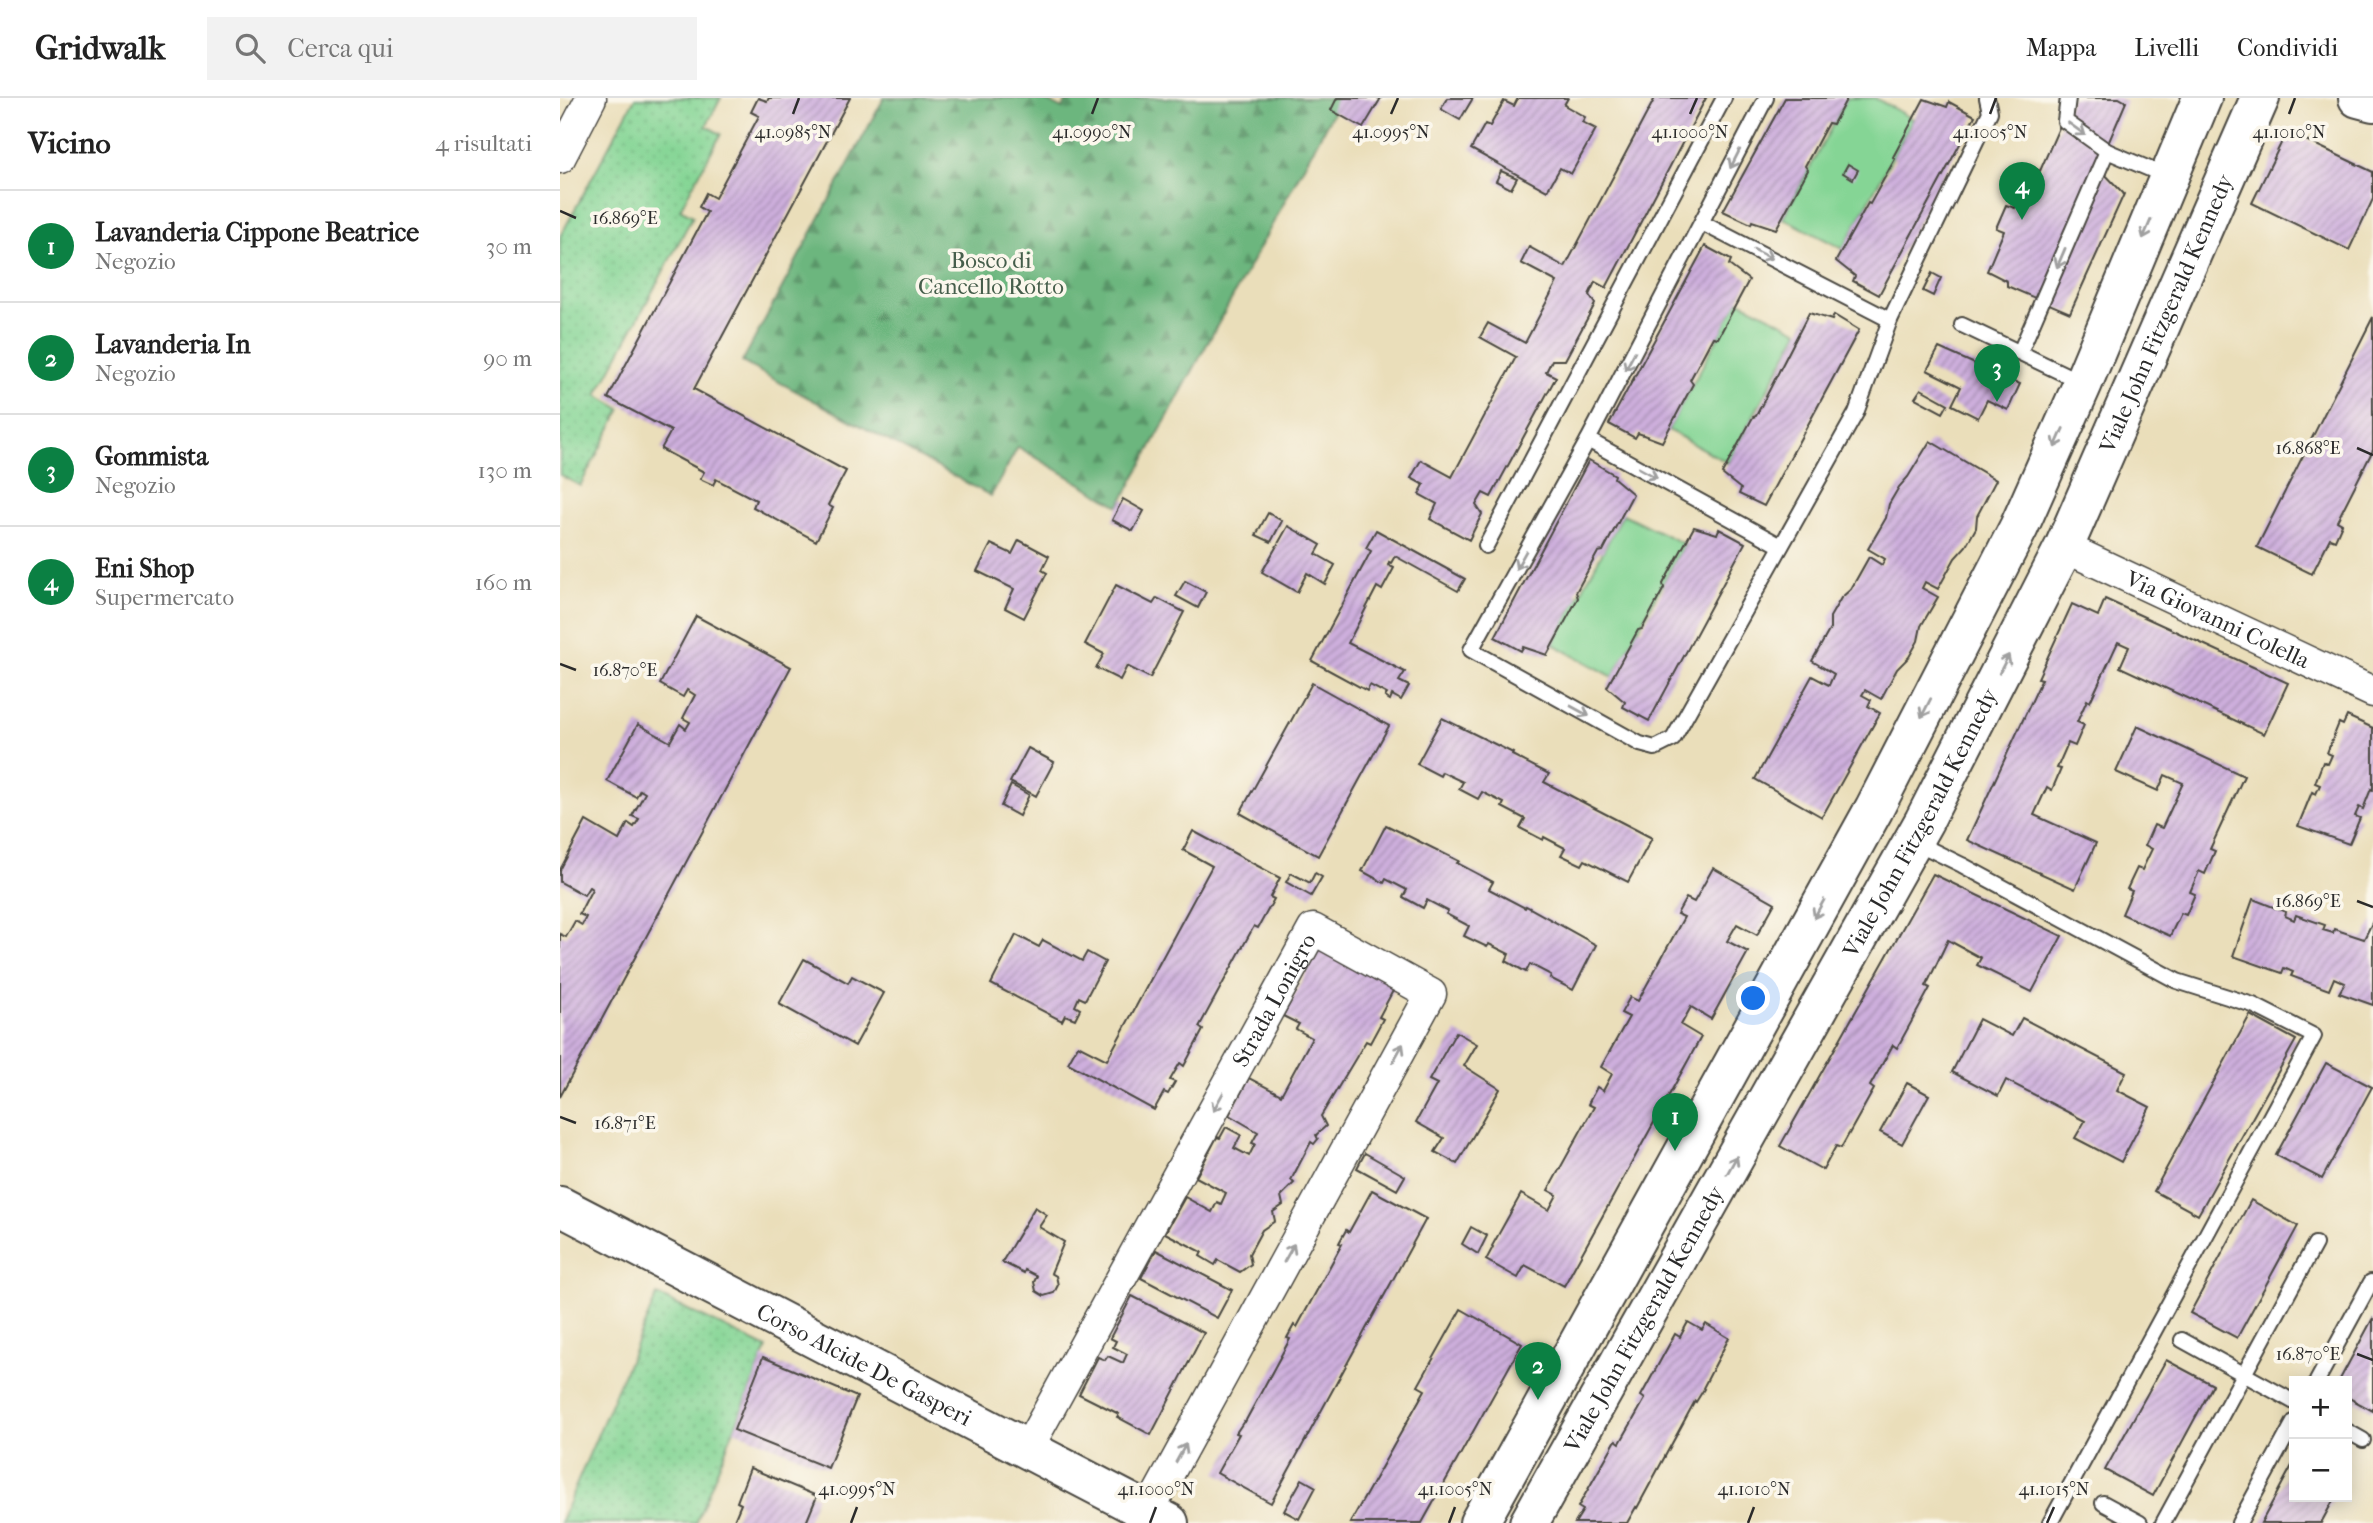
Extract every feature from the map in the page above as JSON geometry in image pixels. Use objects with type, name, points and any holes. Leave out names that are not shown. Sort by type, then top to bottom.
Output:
[{"type":"main road","name":"Viale John Fitzgerald Kennedy","points":[[1479,1523],[1874,809],[2019,527],[2084,383],[2202,98]]},
{"type":"main road","name":"Viale John Fitzgerald Kennedy","points":[[1529,1523],[1913,842],[2064,547],[2260,98]]},
{"type":"main road","points":[[2358,98],[2373,102]]},
{"type":"main road","name":"Corso Alcide De Gasperi","points":[[560,1206],[1158,1518]]},
{"type":"street","points":[[560,158],[592,98]]},
{"type":"street","name":"Via Giovanni Colella","points":[[2064,547],[2373,692]]},
{"type":"street","name":"Strada Lonigro","points":[[1028,1448],[1313,929],[1431,994],[1158,1518]]},
{"type":"lane","points":[[1486,546],[1724,98]]},
{"type":"lane","points":[[1766,98],[1588,440],[1471,650],[1640,744],[1655,748],[1673,739],[1856,413],[1890,320],[1990,112],[1987,98]]},
{"type":"lane","points":[[2068,98],[2065,121],[2107,151],[2169,177]]},
{"type":"lane","points":[[2020,352],[2107,151]]},
{"type":"lane","points":[[1702,223],[1890,320]]},
{"type":"lane","points":[[1962,325],[2084,383]]},
{"type":"lane","points":[[1588,440],[1781,546]]},
{"type":"lane","points":[[1913,842],[1962,865],[2177,981],[2253,1005],[2315,1036],[2050,1523]]},
{"type":"lane","points":[[2163,1523],[2315,1244]]},
{"type":"lane","points":[[2319,1376],[2371,1282]]},
{"type":"lane","points":[[2182,1340],[2289,1399]]},
{"type":"lane","points":[[2239,1523],[2289,1431]]},
{"type":"lane","points":[[2352,1434],[2363,1440]]},
{"type":"lane","points":[[2103,1503],[2140,1523]]},
{"type":"green space","points":[[635,98],[721,98],[706,126],[721,134],[680,209],[693,216],[597,395],[621,409],[580,486],[560,475],[560,237]]},
{"type":"green space","name":"Bosco di Cancello Rotto","points":[[884,98],[1041,98],[1062,109],[1068,98],[1341,98],[1119,506],[1018,447],[991,496],[742,362]]},
{"type":"green space","points":[[1847,98],[1875,98],[1913,119],[1843,249],[1783,218]]},
{"type":"green space","points":[[1738,300],[1799,331],[1728,463],[1668,430]]},
{"type":"green space","points":[[1623,514],[1684,544],[1613,677],[1553,644]]},
{"type":"green space","points":[[657,1295],[767,1348],[696,1523],[560,1523]]},
{"type":"building","points":[[758,98],[767,101],[769,98],[850,98],[694,389],[846,471],[828,505],[833,508],[816,541],[753,507],[756,500],[716,479],[713,485],[700,479],[704,472],[661,449],[671,431],[608,398],[707,212],[699,207],[706,193],[715,198],[759,116],[751,112]]},
{"type":"building","points":[[1337,98],[1381,98],[1363,128],[1331,110]]},
{"type":"building","points":[[1447,98],[1473,98],[1460,120],[1441,109]]},
{"type":"building","points":[[1518,98],[1568,98],[1564,105],[1585,117],[1582,122],[1596,129],[1571,174],[1560,168],[1547,191],[1471,149],[1485,124],[1490,126],[1504,101],[1514,106]]},
{"type":"building","points":[[1655,98],[1706,98],[1606,288],[1595,282],[1589,295],[1595,304],[1565,360],[1552,360],[1546,372],[1556,377],[1491,497],[1483,493],[1476,505],[1482,514],[1469,540],[1430,519],[1437,504],[1419,494],[1424,485],[1411,478],[1421,460],[1452,477],[1516,357],[1480,337],[1488,323],[1525,343],[1557,282],[1521,263],[1529,247],[1565,267]]},
{"type":"building","points":[[1785,98],[1847,98],[1833,124],[1828,123],[1805,166],[1808,170],[1776,229],[1752,221],[1751,224],[1723,211]]},
{"type":"building","points":[[2072,98],[2119,98],[2126,102],[2098,167],[2124,194],[2070,313],[2007,286],[2007,281],[1987,271],[2004,231],[1996,228],[2006,205],[2015,208],[2032,167],[2040,171]]},
{"type":"building","points":[[1924,99],[1947,107],[1949,102],[1975,116],[1879,295],[1853,281],[1855,276],[1836,261],[1895,159],[1893,157]]},
{"type":"building","points":[[2287,131],[2373,172],[2373,199],[2349,250],[2252,203]]},
{"type":"building","points":[[1848,164],[1858,170],[1853,179],[1843,173]]},
{"type":"building","points":[[1501,171],[1517,178],[1511,189],[1496,181]]},
{"type":"building","points":[[1705,246],[1731,260],[1729,265],[1749,280],[1718,338],[1713,337],[1690,380],[1693,384],[1662,442],[1638,433],[1635,438],[1609,424]]},
{"type":"building","points":[[1932,273],[1941,278],[1933,296],[1923,291]]},
{"type":"building","points":[[1809,313],[1832,320],[1834,315],[1859,330],[1764,506],[1739,494],[1741,489],[1722,474],[1756,416]]},
{"type":"building","points":[[2373,317],[2373,450],[2337,521],[2342,524],[2335,540],[2330,538],[2312,574],[2257,547]]},
{"type":"building","points":[[1939,348],[2020,384],[2008,410],[1987,400],[1978,418],[1952,405],[1961,387],[1927,370]]},
{"type":"building","points":[[1921,389],[1948,404],[1943,413],[1915,398]]},
{"type":"building","points":[[1930,441],[1996,480],[1977,516],[1976,528],[1938,589],[1925,582],[1922,588],[1938,597],[1921,626],[1918,641],[1909,657],[1897,669],[1881,699],[1865,690],[1862,695],[1871,700],[1868,706],[1880,713],[1822,817],[1755,779],[1812,676],[1829,685],[1834,674],[1812,661],[1830,629],[1830,617],[1841,598],[1851,589],[1869,557],[1882,565],[1885,559],[1868,549],[1886,518],[1889,504]]},
{"type":"building","points":[[1589,460],[1615,475],[1614,478],[1633,494],[1603,551],[1598,552],[1576,592],[1578,598],[1547,655],[1523,647],[1521,651],[1495,637]]},
{"type":"building","points":[[1123,499],[1144,511],[1133,531],[1112,520]]},
{"type":"building","points":[[1268,513],[1282,521],[1271,542],[1256,535]]},
{"type":"building","points":[[1288,526],[1321,545],[1316,554],[1335,565],[1325,584],[1307,573],[1297,592],[1262,572]]},
{"type":"building","points":[[1694,527],[1717,534],[1719,529],[1745,543],[1649,721],[1623,707],[1625,702],[1607,687],[1638,630],[1642,629]]},
{"type":"building","points":[[1376,530],[1465,579],[1458,591],[1395,556],[1391,563],[1389,562],[1388,565],[1394,568],[1382,590],[1377,587],[1348,643],[1405,672],[1399,681],[1409,686],[1401,700],[1392,695],[1390,700],[1385,697],[1387,694],[1370,685],[1367,691],[1312,661],[1371,551],[1366,548]]},
{"type":"building","points":[[1019,540],[1049,556],[1042,570],[1047,573],[1024,618],[1005,608],[1014,589],[977,571],[991,544],[1012,554]]},
{"type":"building","points":[[1185,581],[1206,592],[1198,608],[1176,596]]},
{"type":"building","points":[[1116,585],[1153,604],[1157,598],[1184,612],[1150,678],[1127,666],[1120,680],[1096,668],[1104,654],[1085,644]]},
{"type":"building","points":[[2105,599],[2288,683],[2264,734],[2120,667],[2129,647],[2118,642],[2090,702],[2087,700],[2077,722],[2084,725],[2075,746],[2068,743],[2057,768],[2061,769],[2052,790],[2047,787],[2034,815],[2096,843],[2075,889],[1967,840],[2042,679],[2038,678],[2072,604],[2098,616]]},
{"type":"building","points":[[696,616],[791,667],[560,1097],[560,934],[566,937],[575,921],[582,925],[586,917],[579,914],[592,889],[589,887],[584,895],[560,882],[560,870],[586,821],[619,840],[628,823],[634,827],[639,819],[632,816],[645,793],[640,790],[636,797],[607,781],[638,724],[670,742],[680,724],[686,729],[690,722],[683,718],[695,695],[687,690],[683,697],[660,684]]},
{"type":"building","points":[[1312,683],[1389,726],[1318,856],[1240,813]]},
{"type":"building","points":[[2347,716],[2373,728],[2373,790],[2371,789],[2363,809],[2359,807],[2355,816],[2360,818],[2349,844],[2298,826],[2312,792],[2316,794],[2320,785],[2315,783],[2323,762],[2328,764],[2332,755],[2327,753],[2339,723],[2343,725]]},
{"type":"building","points":[[1442,718],[1549,774],[1544,782],[1652,838],[1628,882],[1585,860],[1582,865],[1561,855],[1565,848],[1520,828],[1525,819],[1502,807],[1504,803],[1482,792],[1478,799],[1459,789],[1463,782],[1442,772],[1440,776],[1417,764]]},
{"type":"building","points":[[2137,726],[2244,776],[2210,849],[2215,851],[2205,874],[2199,871],[2190,892],[2195,894],[2186,915],[2181,913],[2170,936],[2122,914],[2132,891],[2127,889],[2137,868],[2142,870],[2152,849],[2145,845],[2154,825],[2162,828],[2183,783],[2165,775],[2158,791],[2116,772]]},
{"type":"building","points":[[1028,748],[1054,762],[1036,796],[1010,782]]},
{"type":"building","points":[[1011,785],[1029,795],[1019,816],[1001,806]]},
{"type":"building","points":[[1386,825],[1459,861],[1457,863],[1493,882],[1489,889],[1596,945],[1573,990],[1530,964],[1526,972],[1506,961],[1509,954],[1464,936],[1469,926],[1446,914],[1448,911],[1427,900],[1423,908],[1403,897],[1407,890],[1386,879],[1384,883],[1362,871]]},
{"type":"building","points":[[1193,831],[1280,878],[1270,897],[1274,899],[1258,928],[1254,926],[1199,1027],[1203,1030],[1184,1066],[1180,1063],[1170,1080],[1175,1082],[1168,1094],[1164,1092],[1154,1110],[1068,1063],[1078,1045],[1107,1060],[1212,866],[1183,850]]},
{"type":"building","points":[[1713,868],[1775,903],[1757,935],[1737,924],[1727,941],[1748,952],[1711,1019],[1691,1007],[1681,1025],[1701,1037],[1564,1286],[1525,1265],[1518,1278],[1486,1260],[1492,1246],[1521,1194],[1549,1210],[1557,1195],[1548,1190],[1594,1107],[1588,1104],[1597,1087],[1603,1091],[1612,1074],[1601,1067],[1629,1017],[1621,1013],[1630,997],[1638,1001],[1684,917],[1677,914],[1686,898],[1694,902]]},
{"type":"building","points":[[1291,873],[1310,883],[1315,873],[1322,877],[1311,896],[1286,882]]},
{"type":"building","points":[[1933,874],[2062,936],[2032,992],[1977,965],[1981,958],[1948,940],[1926,986],[1930,988],[1897,1048],[1893,1045],[1880,1068],[1870,1086],[1874,1089],[1841,1148],[1836,1146],[1823,1170],[1780,1146]]},
{"type":"building","points":[[2253,899],[2286,912],[2285,916],[2294,920],[2296,915],[2325,925],[2323,930],[2333,933],[2334,929],[2364,939],[2373,921],[2373,1005],[2339,993],[2345,983],[2334,978],[2329,990],[2291,976],[2293,972],[2284,968],[2282,973],[2233,956]]},
{"type":"building","points":[[1016,935],[1039,947],[1043,940],[1082,961],[1087,952],[1105,962],[1085,1000],[1079,997],[1075,1006],[1080,1009],[1075,1019],[1065,1015],[1062,1021],[991,984]]},
{"type":"building","points":[[1319,949],[1355,969],[1358,963],[1396,985],[1379,1017],[1383,1019],[1370,1043],[1366,1041],[1321,1116],[1326,1126],[1316,1135],[1318,1139],[1314,1144],[1311,1142],[1291,1180],[1294,1183],[1281,1196],[1283,1205],[1273,1212],[1275,1221],[1262,1230],[1249,1254],[1251,1264],[1240,1272],[1218,1260],[1215,1265],[1200,1256],[1202,1252],[1165,1233],[1185,1197],[1212,1212],[1217,1202],[1221,1204],[1226,1193],[1196,1177],[1217,1137],[1220,1138],[1226,1127],[1241,1135],[1234,1148],[1249,1156],[1258,1132],[1229,1115],[1249,1078],[1281,1095],[1312,1038],[1296,1029],[1299,1024],[1283,1016]]},
{"type":"building","points":[[804,959],[848,983],[852,976],[884,993],[855,1046],[779,1004]]},
{"type":"building","points":[[2250,1015],[2296,1040],[2198,1215],[2154,1191]]},
{"type":"building","points":[[2022,1018],[2126,1072],[2117,1090],[2150,1107],[2121,1162],[2075,1138],[2085,1121],[2006,1080],[1998,1096],[1952,1072],[1979,1019],[2012,1036]]},
{"type":"building","points":[[1456,1032],[1477,1044],[1464,1066],[1500,1089],[1457,1164],[1435,1152],[1444,1138],[1416,1122],[1437,1084],[1429,1080]]},
{"type":"building","points":[[2326,1063],[2372,1087],[2322,1179],[2276,1155]]},
{"type":"building","points":[[1907,1083],[1929,1095],[1902,1144],[1880,1132]]},
{"type":"building","points":[[1365,1153],[1405,1176],[1397,1190],[1357,1168]]},
{"type":"building","points":[[1372,1190],[1426,1219],[1271,1503],[1217,1473],[1239,1434],[1236,1433],[1245,1422],[1290,1339],[1287,1338],[1294,1325],[1297,1327],[1342,1244],[1339,1243],[1346,1230],[1349,1232]]},
{"type":"building","points":[[2251,1200],[2298,1226],[2237,1338],[2190,1313]]},
{"type":"building","points":[[1035,1207],[1047,1215],[1039,1227],[1064,1242],[1051,1273],[1056,1276],[1058,1285],[1054,1293],[1044,1296],[1036,1291],[1034,1282],[1037,1276],[1002,1262]]},
{"type":"building","points":[[1471,1227],[1487,1236],[1478,1254],[1462,1244]]},
{"type":"building","points":[[1156,1250],[1232,1290],[1217,1318],[1141,1278]]},
{"type":"building","points":[[1132,1296],[1204,1333],[1151,1435],[1117,1417],[1119,1414],[1079,1394],[1098,1357],[1105,1360],[1108,1356],[1123,1363],[1127,1354],[1113,1347],[1116,1341],[1110,1338]]},
{"type":"building","points":[[1461,1309],[1522,1344],[1422,1523],[1350,1523],[1425,1390],[1418,1386]]},
{"type":"building","points":[[2373,1318],[2373,1411],[2352,1400],[2352,1376],[2342,1376]]},
{"type":"building","points":[[1688,1322],[1702,1330],[1706,1324],[1729,1338],[1704,1389],[1627,1523],[1575,1523],[1583,1510],[1578,1507],[1616,1440],[1620,1443],[1645,1399],[1641,1396],[1675,1334],[1680,1337]]},
{"type":"building","points":[[763,1357],[857,1397],[828,1468],[734,1430]]},
{"type":"building","points":[[2166,1360],[2213,1385],[2153,1496],[2105,1470]]},
{"type":"building","points":[[750,1468],[817,1496],[806,1523],[733,1523],[741,1504],[737,1502]]},
{"type":"building","points":[[2289,1471],[2289,1502],[2332,1502],[2321,1523],[2261,1523]]},
{"type":"building","points":[[1302,1479],[1316,1487],[1299,1519],[1284,1511]]},
{"type":"place","name":"Eni Shop","points":[[2022,220]]},
{"type":"place","name":"Gommista","points":[[1997,402]]},
{"type":"place","name":"Lavanderia Cippone Beatrice","points":[[1675,1151]]},
{"type":"place","name":"Lavanderia In","points":[[1538,1400]]}]
